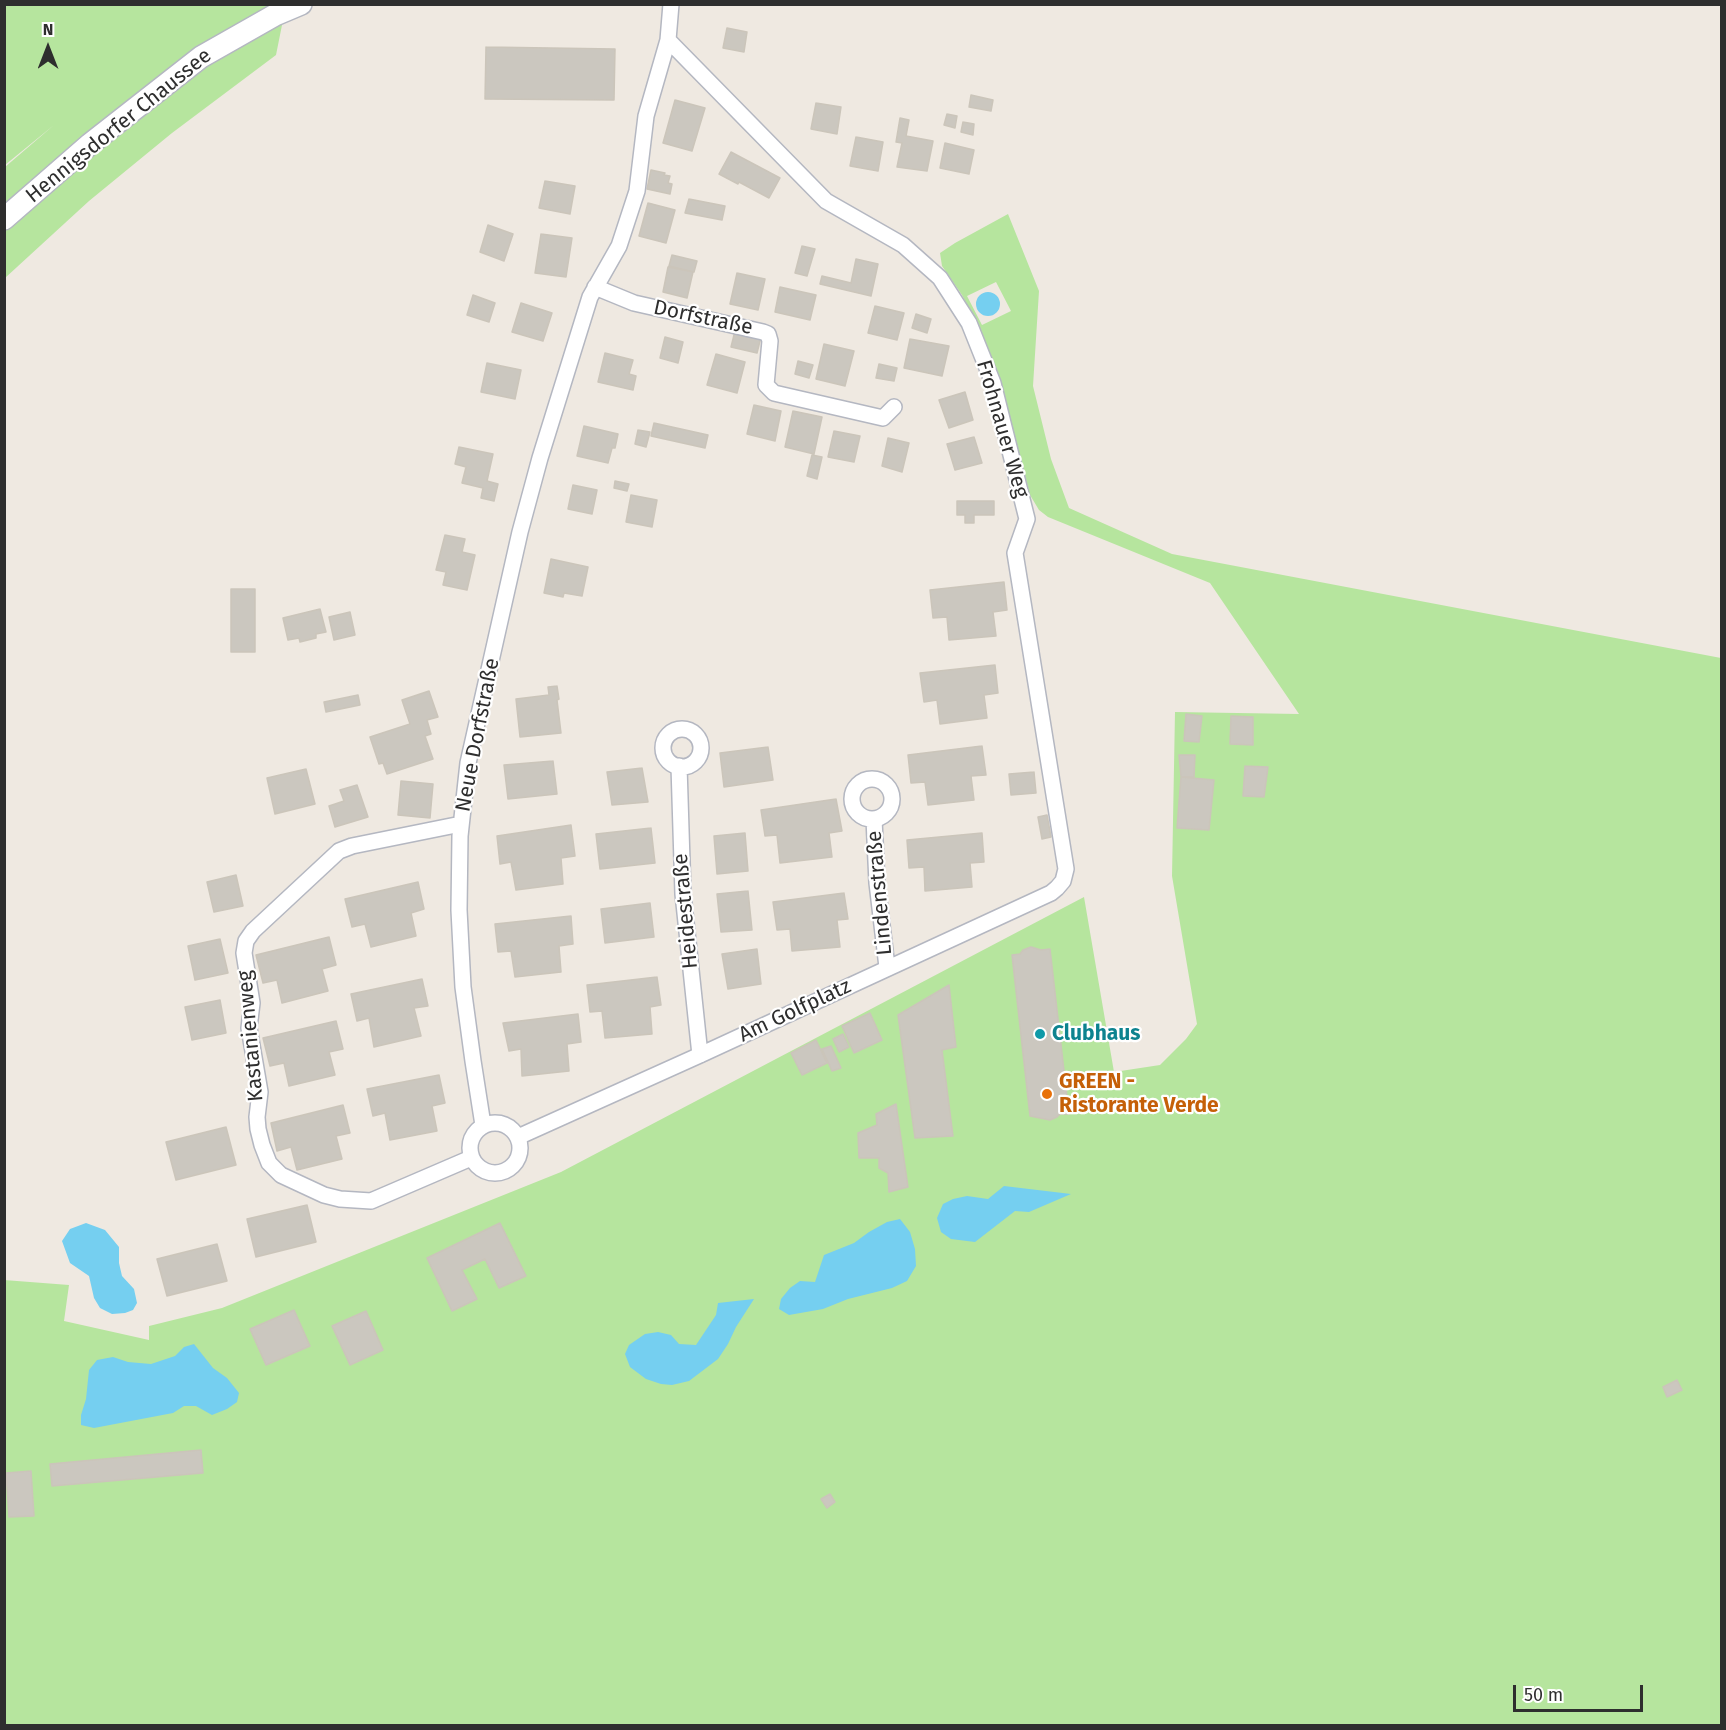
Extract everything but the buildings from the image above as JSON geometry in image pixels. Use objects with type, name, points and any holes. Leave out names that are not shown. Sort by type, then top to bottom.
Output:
[{"type":"main road","name":"Hennigsdorfer Chaussee","points":[[4,219],[90,144],[201,57],[276,15],[301,4]]},
{"type":"street","points":[[595,288],[619,246],[637,191],[646,116],[668,40],[671,4]]},
{"type":"street","name":"Frohnauer Weg","points":[[668,40],[826,201],[903,245],[940,279],[969,323],[993,383],[1027,519],[1015,553],[1066,864],[1064,875]]},
{"type":"street","name":"Dorfstraße","points":[[595,288],[634,303],[768,334],[770,340],[766,385],[774,393],[884,418],[894,407]]},
{"type":"street","name":"Neue Dorfstraße","points":[[483,1125],[463,987],[459,910],[461,824],[468,763],[520,532],[586,308],[595,288]]},
{"type":"street","name":"Heidestraße","points":[[679,766],[683,894],[700,1055]]},
{"type":"street","name":"Lindenstraße","points":[[874,819],[877,883],[887,968]]},
{"type":"street","name":"Kastanienweg","points":[[461,824],[352,846],[339,851],[253,932],[246,941],[244,953],[252,1003],[249,1028],[260,1092],[258,1129],[269,1162],[281,1175],[324,1195],[348,1200],[371,1201],[471,1158]]},
{"type":"street","name":"Am Golfplatz","points":[[518,1137],[1051,893],[1057,888],[1064,875]]},
{"type":"street","points":[[494,1122],[502,1123],[510,1127],[518,1137],[519,1155],[510,1169],[495,1173],[487,1172],[476,1165],[471,1158],[470,1141],[474,1132],[483,1125],[494,1122]]},
{"type":"green space","points":[[5,5],[286,5],[276,55],[172,133],[89,201],[5,278],[5,167],[54,125],[5,165]]},
{"type":"green space","points":[[1008,214],[1039,291],[1033,386],[1051,459],[1069,508],[1172,554],[1721,658],[1721,1725],[5,1725],[4,1280],[69,1285],[64,1321],[149,1340],[149,1326],[222,1308],[561,1172],[1084,897],[1114,1072],[1160,1065],[1186,1039],[1197,1024],[1172,876],[1175,712],[1299,714],[1210,583],[1048,517],[1039,510],[1030,495],[1003,390],[980,331],[962,295],[942,266],[940,253]],"holes":[[[996,282],[1011,311],[982,325],[967,296]]]},
{"type":"water","points":[[988,292],[993,293],[999,299],[999,309],[993,315],[988,316],[983,315],[977,309],[976,304],[977,299],[983,293]]},
{"type":"water","points":[[1004,1186],[1071,1194],[1029,1212],[1015,1211],[975,1242],[951,1239],[941,1232],[937,1218],[943,1204],[967,1196],[988,1199]]},
{"type":"water","points":[[900,1219],[910,1232],[915,1249],[916,1266],[907,1281],[892,1288],[848,1299],[823,1309],[789,1315],[779,1309],[781,1299],[790,1288],[800,1281],[815,1282],[824,1255],[854,1243],[887,1222]]},
{"type":"water","points":[[86,1223],[105,1230],[119,1247],[122,1276],[134,1289],[137,1303],[133,1310],[112,1314],[100,1308],[94,1298],[89,1276],[70,1263],[62,1241],[70,1229]]},
{"type":"water","points":[[754,1299],[718,1359],[689,1381],[672,1385],[661,1384],[646,1379],[630,1367],[625,1354],[629,1345],[645,1334],[658,1332],[671,1335],[679,1344],[696,1345],[716,1315],[718,1303]]},
{"type":"water","points":[[194,1344],[213,1368],[227,1378],[239,1393],[237,1402],[212,1415],[196,1406],[184,1406],[173,1413],[94,1428],[81,1425],[89,1370],[97,1360],[113,1357],[128,1362],[151,1364],[175,1356],[184,1347]]},
{"type":"place","name":"Clubhaus","points":[[1040,1034]]},
{"type":"place","name":"GREEN - Ristorante Verde","points":[[1047,1094]]}]
